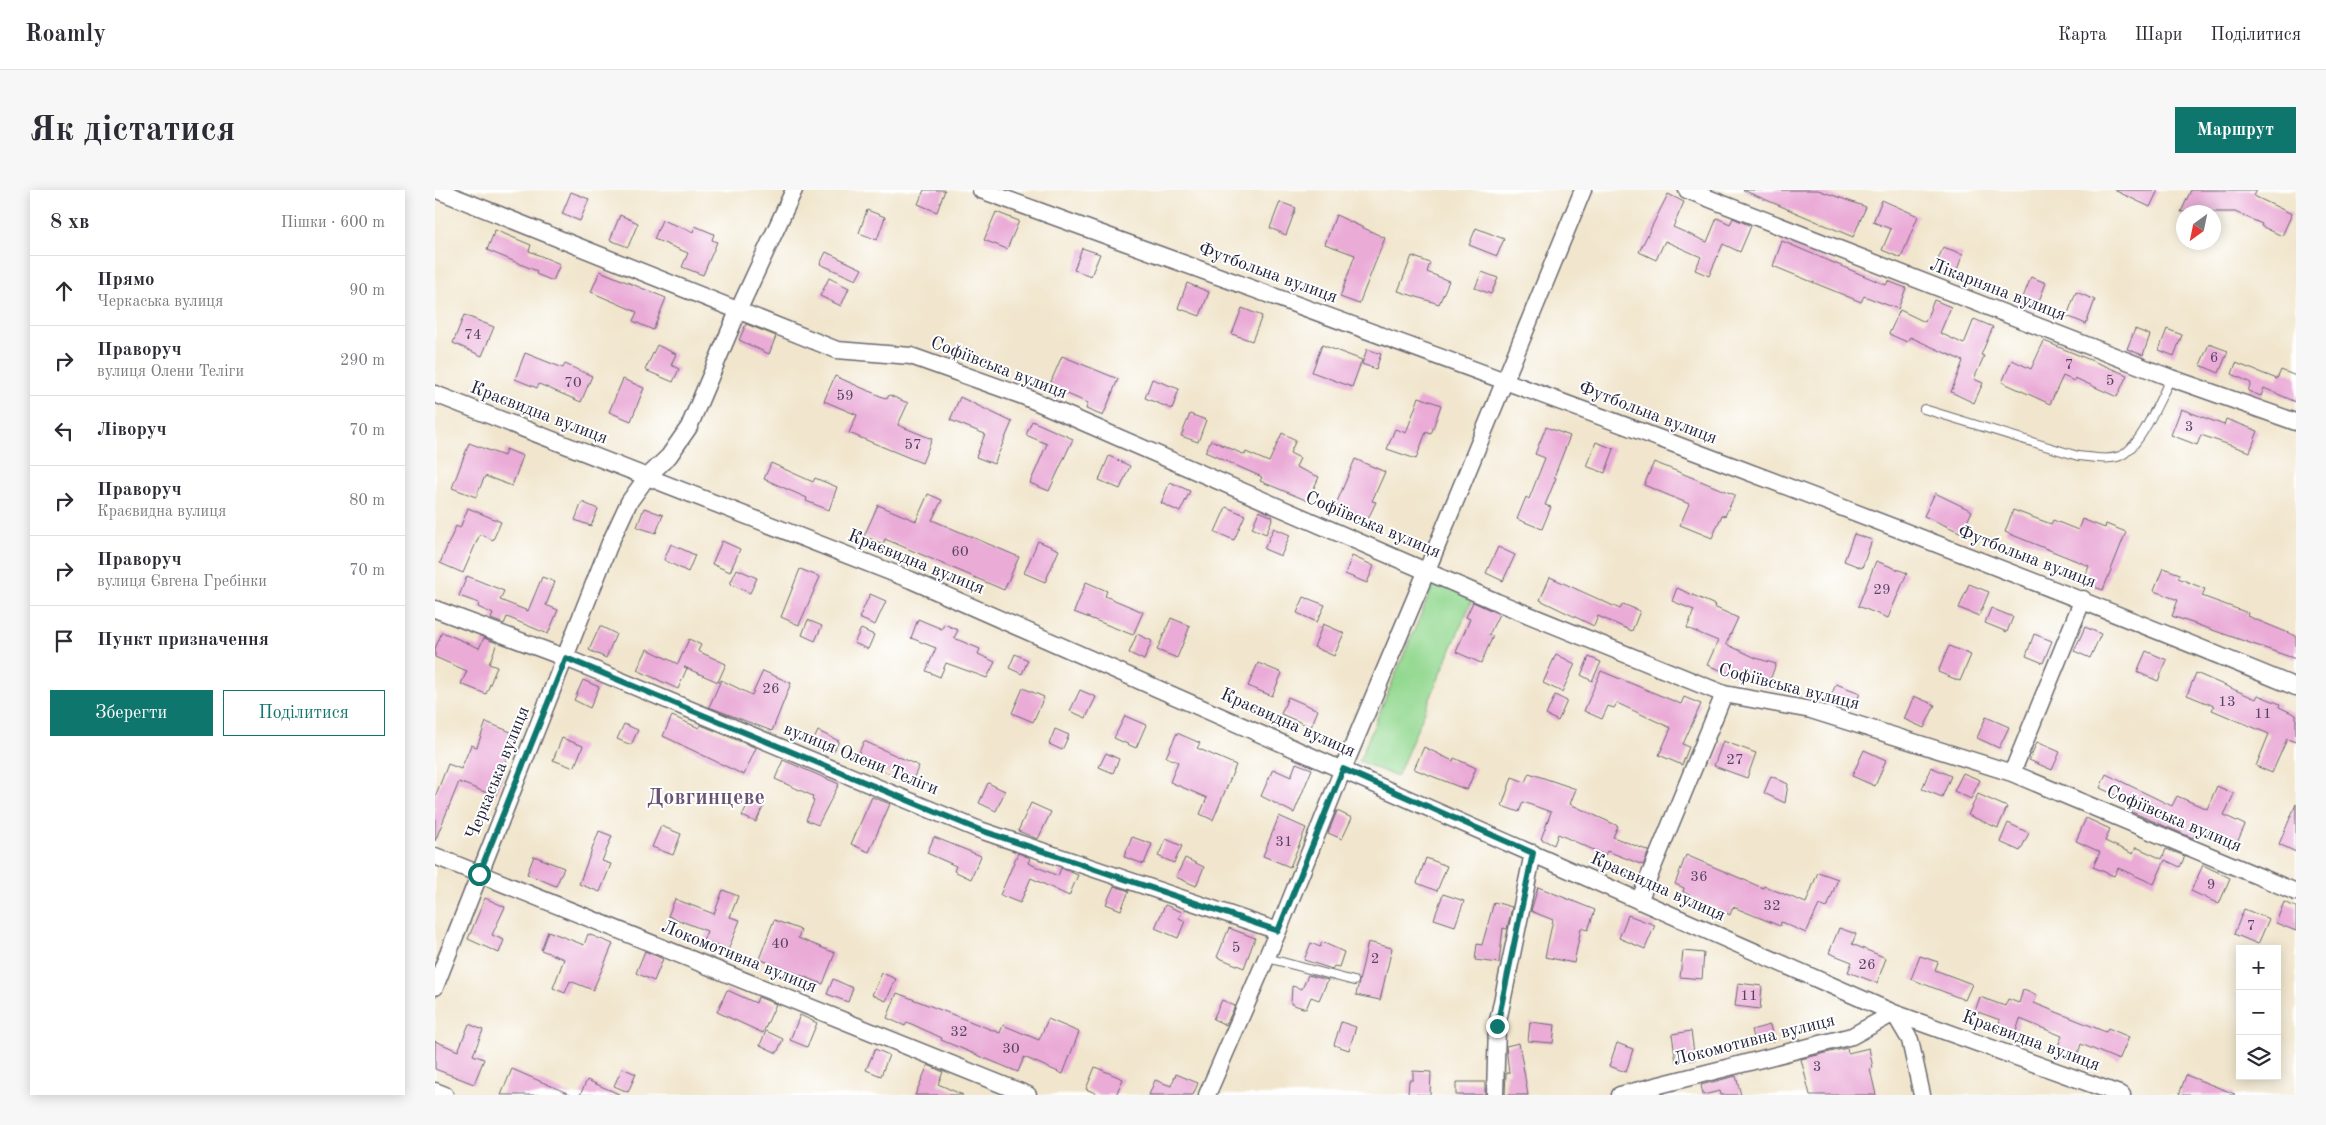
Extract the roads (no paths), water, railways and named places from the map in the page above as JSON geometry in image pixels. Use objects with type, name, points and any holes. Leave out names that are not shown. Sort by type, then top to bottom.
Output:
[{"type":"street","name":"Софіївська вулиця","points":[[437,190],[739,309],[837,350],[911,356],[1023,396],[1497,602],[1724,694],[1811,710],[2012,772],[2296,892]]},
{"type":"street","name":"Черкаська вулиця","points":[[435,987],[610,543],[629,502],[647,477],[669,456],[689,427],[739,309],[794,190]]},
{"type":"street","name":"Футбольна вулиця","points":[[981,190],[1504,380],[2083,600],[2296,687]]},
{"type":"street","points":[[1207,1095],[1267,958],[1343,769],[1583,190]]},
{"type":"street","name":"Лікарняна вулиця","points":[[1687,190],[2171,378],[2296,422]]},
{"type":"street","name":"Краєвидна вулиця","points":[[435,394],[911,580],[1894,1013],[2122,1095]]},
{"type":"street","points":[[2012,772],[2083,600]]},
{"type":"street","name":"вулиця Олени Теліги","points":[[435,609],[566,658],[977,829],[1278,931]]},
{"type":"street","points":[[1639,901],[1724,694]]},
{"type":"street","points":[[1495,1095],[1497,1026],[1533,853]]},
{"type":"street","name":"Локомотивна вулиця","points":[[435,856],[1028,1095]]},
{"type":"street","points":[[1894,1013],[1909,1040],[1922,1095]]},
{"type":"street","name":"Локомотивна вулиця","points":[[1620,1095],[1852,1036],[1894,1013]]},
{"type":"street","points":[[435,1091],[445,1095]]},
{"type":"lane","points":[[1925,409],[2078,456],[2103,459],[2121,456],[2137,442],[2171,378]]},
{"type":"lane","points":[[1267,958],[1354,981]]},
{"type":"district","name":"Довгинцеве","points":[[706,798]]}]
